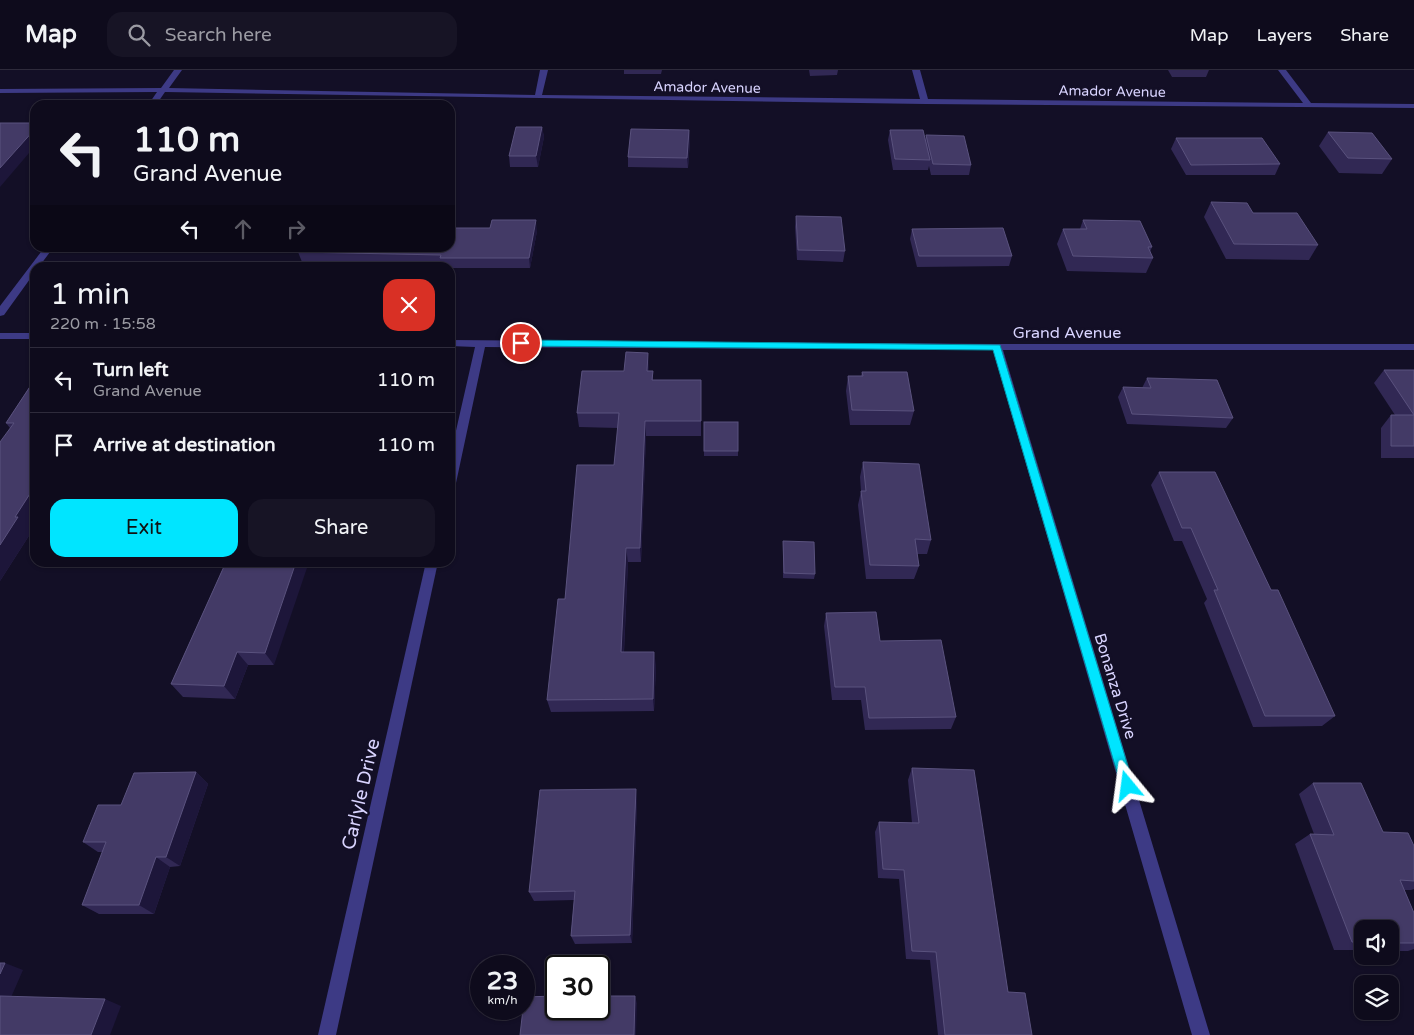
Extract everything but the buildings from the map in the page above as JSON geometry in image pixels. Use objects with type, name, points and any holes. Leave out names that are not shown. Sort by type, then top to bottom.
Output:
[{"type":"street","points":[[156,100],[178,70]]},
{"type":"street","points":[[538,97],[544,70]]},
{"type":"street","points":[[916,70],[925,102]]},
{"type":"street","points":[[1282,70],[1310,106]]},
{"type":"street","name":"Amador Avenue","points":[[0,91],[163,90],[925,102],[1414,106]]},
{"type":"street","points":[[0,313],[30,272]]},
{"type":"street","points":[[0,336],[30,336]]},
{"type":"street","name":"Grand Avenue","points":[[455,343],[997,347],[1414,346]]},
{"type":"street","points":[[455,460],[481,343]]},
{"type":"street","name":"Bonanza Drive","points":[[997,347],[1202,1035]]},
{"type":"street","name":"Carlyle Drive","points":[[327,1035],[431,567]]},
{"type":"route","points":[[521,343],[997,347],[1128,786]]}]
